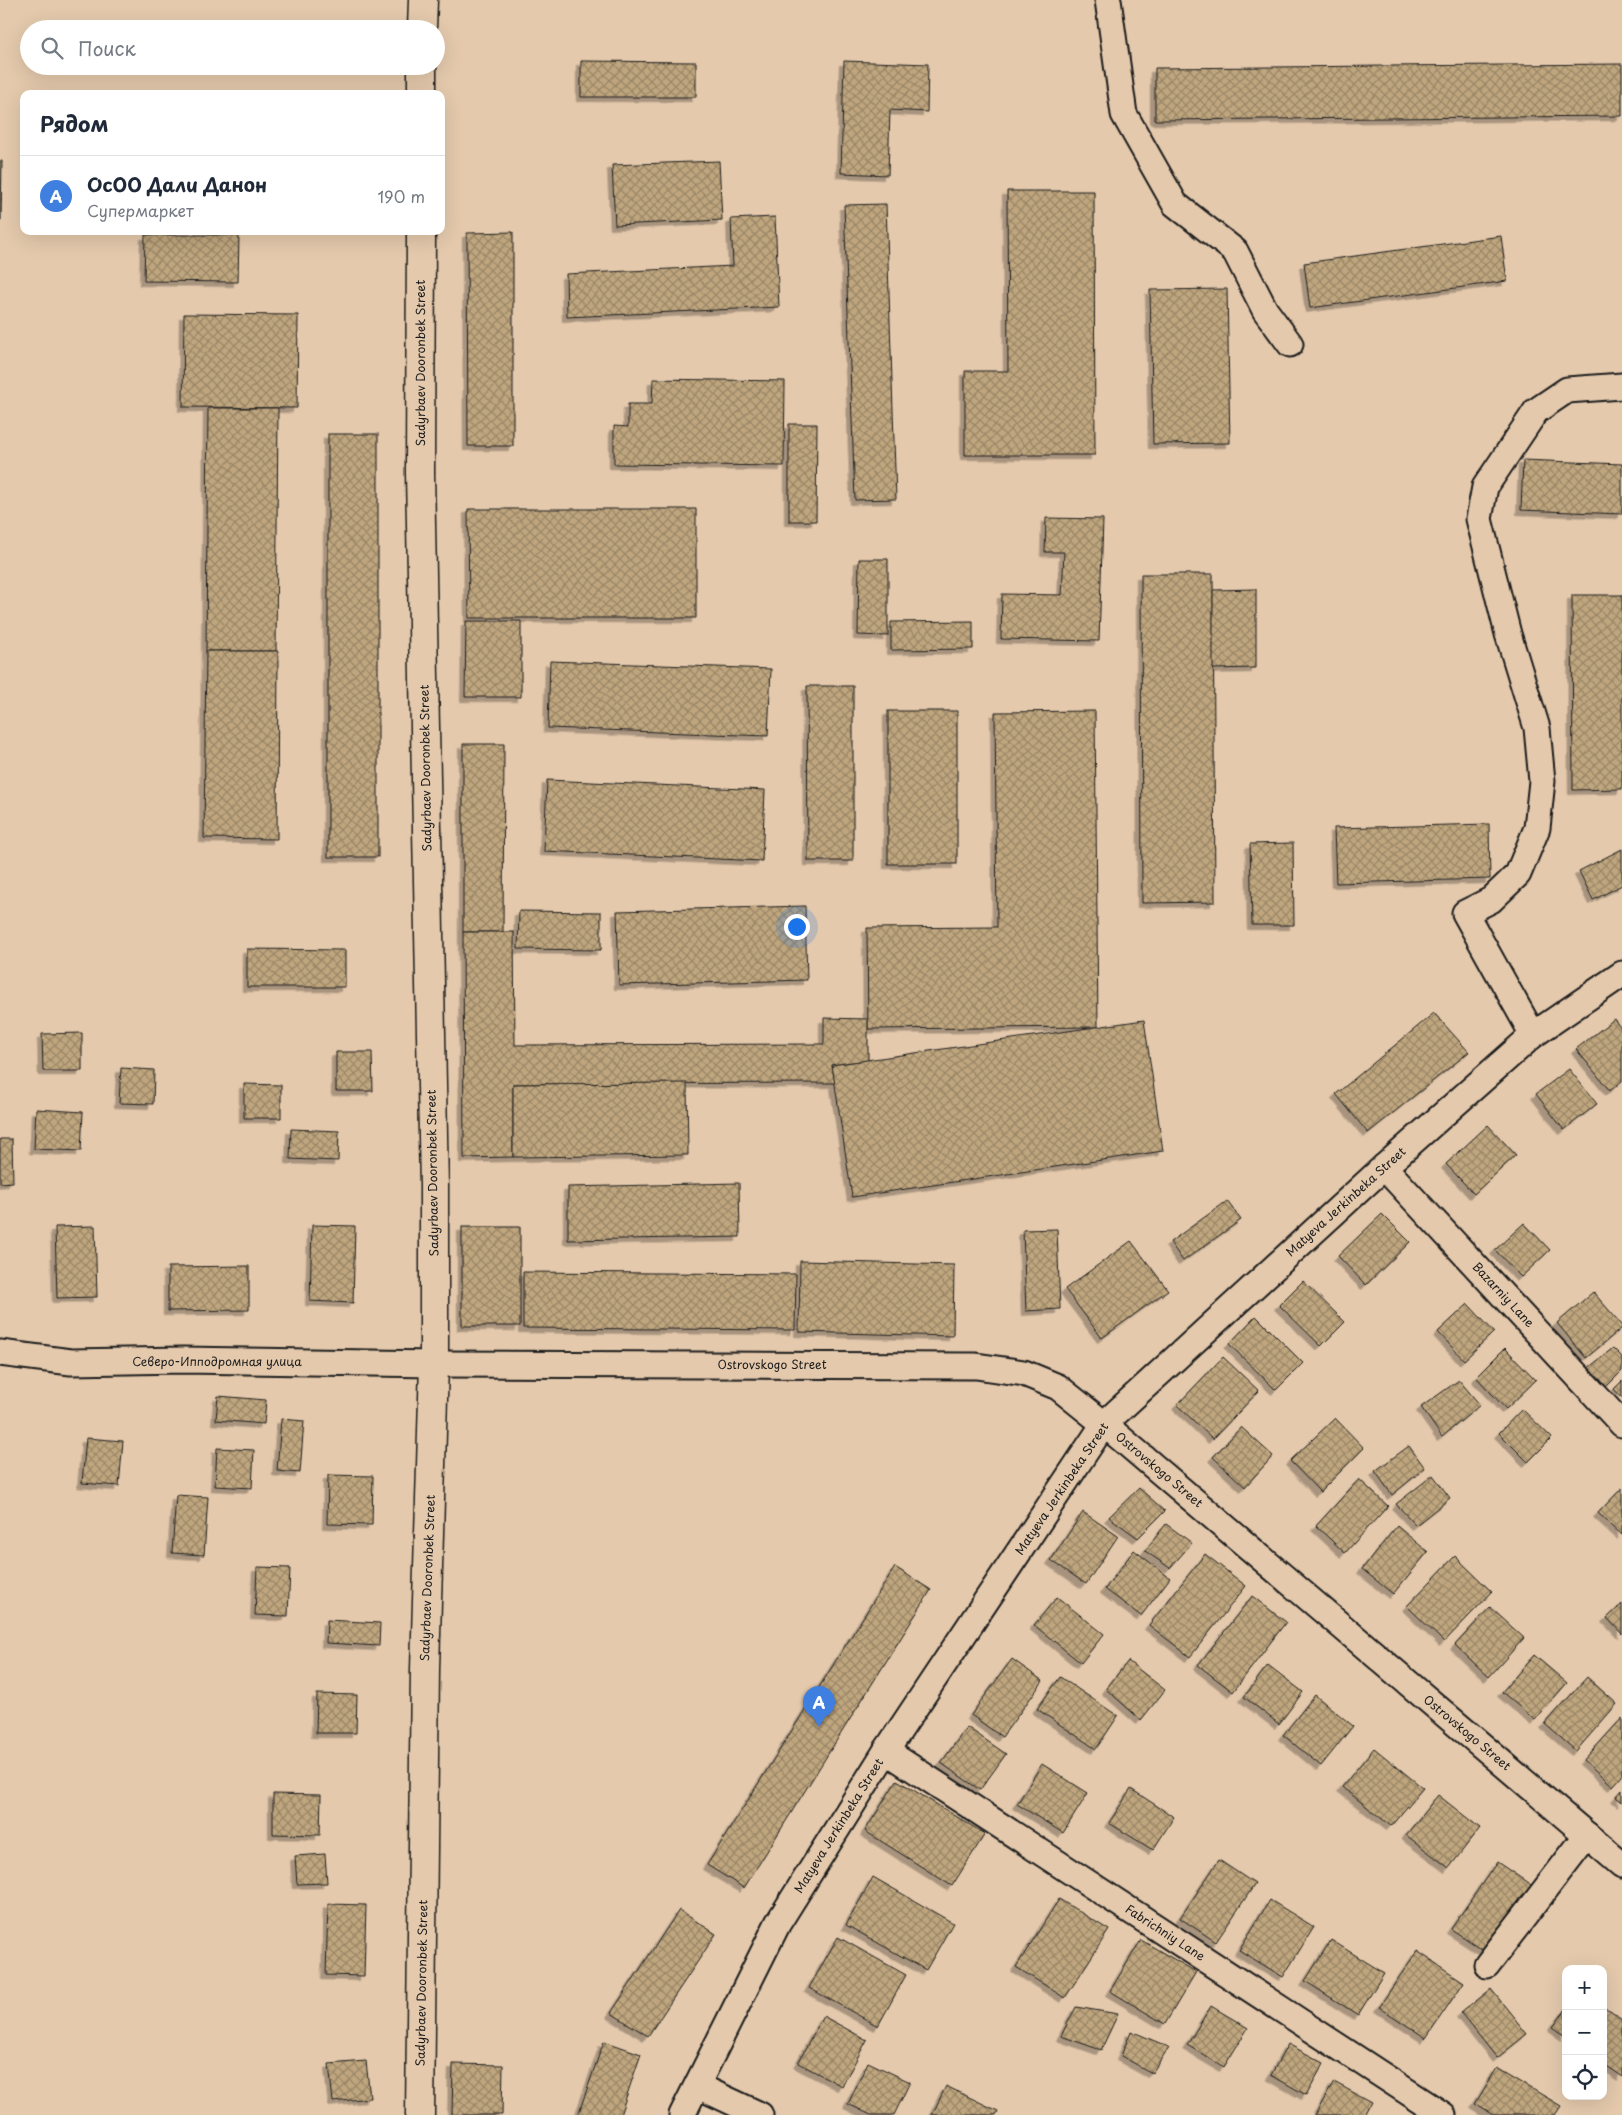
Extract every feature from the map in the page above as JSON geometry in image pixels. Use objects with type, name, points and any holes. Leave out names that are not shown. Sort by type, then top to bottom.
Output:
[{"type":"main road","points":[[422,20],[423,0]]},
{"type":"main road","points":[[422,75],[422,90]]},
{"type":"main road","name":"Sadyrbaev Dooronbek Street","points":[[420,2115],[425,1669],[434,1364],[434,1177],[420,473],[421,235]]},
{"type":"street","points":[[1108,0],[1124,114],[1174,204],[1235,251],[1265,310],[1290,344]]},
{"type":"street","points":[[1533,1035],[1465,913],[1491,900],[1518,874],[1537,828],[1542,781],[1537,728],[1508,634],[1479,519],[1485,487],[1536,412],[1567,390],[1622,386]]},
{"type":"street","name":"Matyeva Jerkinbeka Street","points":[[682,2115],[778,1923],[886,1751],[1104,1424],[1384,1167],[1533,1035],[1622,974]]},
{"type":"street","name":"Bazarniy Lane","points":[[1384,1167],[1622,1424]]},
{"type":"street","name":"Северо-Ипподромная улица","points":[[0,1353],[72,1362],[183,1360],[434,1364]]},
{"type":"street","name":"Ostrovskogo Street","points":[[434,1364],[976,1366],[1024,1372],[1058,1387],[1104,1424],[1622,1865]]},
{"type":"street","name":"Fabrichniy Lane","points":[[886,1751],[1443,2115]]},
{"type":"street","points":[[1487,1965],[1587,1835]]},
{"type":"street","points":[[698,2086],[760,2115]]},
{"type":"building","points":[[581,61],[696,62],[696,97],[581,97]]},
{"type":"building","points":[[844,61],[928,64],[927,112],[890,110],[888,175],[841,173]]},
{"type":"building","points":[[1622,64],[1622,116],[1155,120],[1155,68]]},
{"type":"building","points":[[0,161],[2,161],[1,220],[0,220]]},
{"type":"building","points":[[719,161],[722,220],[615,225],[612,165]]},
{"type":"building","points":[[1007,191],[1094,191],[1095,455],[965,455],[965,371],[1008,371]]},
{"type":"building","points":[[886,204],[896,499],[855,500],[844,205]]},
{"type":"building","points":[[775,217],[779,307],[567,317],[566,274],[733,266],[731,219]]},
{"type":"building","points":[[513,232],[513,446],[468,446],[467,233]]},
{"type":"building","points":[[145,235],[239,235],[238,282],[144,281]]},
{"type":"building","points":[[1501,236],[1507,281],[1310,308],[1304,263]]},
{"type":"building","points":[[1227,289],[1230,443],[1153,444],[1150,290]]},
{"type":"building","points":[[184,314],[298,315],[297,408],[183,407]]},
{"type":"building","points":[[653,379],[785,381],[784,466],[614,464],[614,426],[628,427],[628,404],[652,404]]},
{"type":"building","points":[[208,408],[278,408],[276,651],[206,651]]},
{"type":"building","points":[[789,424],[817,424],[816,521],[789,521]]},
{"type":"building","points":[[328,434],[378,434],[378,857],[328,857]]},
{"type":"building","points":[[1523,460],[1622,464],[1622,514],[1521,510]]},
{"type":"building","points":[[468,509],[696,509],[696,618],[469,618]]},
{"type":"building","points":[[1046,518],[1103,519],[1099,641],[1001,639],[1002,594],[1062,595],[1064,552],[1045,552]]},
{"type":"building","points":[[859,559],[888,559],[888,636],[858,635]]},
{"type":"building","points":[[1141,574],[1213,574],[1215,902],[1142,903]]},
{"type":"building","points":[[1256,589],[1256,668],[1213,669],[1213,590]]},
{"type":"building","points":[[1572,595],[1622,595],[1622,789],[1573,790]]},
{"type":"building","points":[[466,621],[521,621],[521,697],[465,697]]},
{"type":"building","points":[[973,621],[973,649],[891,650],[891,622]]},
{"type":"building","points":[[206,651],[278,651],[277,839],[204,838]]},
{"type":"building","points":[[550,661],[771,669],[768,736],[548,728]]},
{"type":"building","points":[[807,686],[853,686],[853,861],[808,861]]},
{"type":"building","points":[[888,711],[957,711],[957,864],[888,864]]},
{"type":"building","points":[[1095,711],[1098,1027],[868,1029],[867,928],[997,927],[995,712]]},
{"type":"building","points":[[463,744],[504,744],[503,932],[463,932]]},
{"type":"building","points":[[547,780],[765,790],[762,861],[544,851]]},
{"type":"building","points":[[1489,824],[1490,879],[1336,883],[1334,828]]},
{"type":"building","points":[[1293,843],[1294,925],[1252,925],[1250,844]]},
{"type":"building","points":[[1622,849],[1622,885],[1593,900],[1579,871]]},
{"type":"building","points":[[805,906],[807,980],[619,985],[617,911]]},
{"type":"building","points":[[519,911],[601,912],[601,950],[518,949]]},
{"type":"building","points":[[463,932],[514,932],[515,1045],[824,1044],[824,1018],[868,1019],[868,1060],[832,1065],[835,1083],[513,1084],[513,1157],[464,1158]]},
{"type":"building","points":[[247,949],[345,950],[345,987],[247,987]]},
{"type":"building","points":[[1434,1013],[1469,1052],[1368,1133],[1336,1094]]},
{"type":"building","points":[[1614,1019],[1622,1030],[1622,1081],[1610,1091],[1576,1049]]},
{"type":"building","points":[[1144,1020],[1163,1151],[852,1197],[832,1065]]},
{"type":"building","points":[[82,1033],[82,1071],[43,1071],[42,1034]]},
{"type":"building","points":[[336,1052],[372,1052],[373,1091],[336,1091]]},
{"type":"building","points":[[121,1068],[154,1070],[153,1104],[119,1103]]},
{"type":"building","points":[[1569,1069],[1597,1104],[1564,1130],[1536,1094]]},
{"type":"building","points":[[687,1083],[688,1155],[513,1157],[513,1084]]},
{"type":"building","points":[[244,1084],[281,1085],[281,1118],[244,1118]]},
{"type":"building","points":[[36,1109],[83,1112],[81,1151],[34,1149]]},
{"type":"building","points":[[1488,1125],[1516,1155],[1474,1194],[1446,1164]]},
{"type":"building","points":[[291,1129],[339,1131],[338,1161],[290,1159]]},
{"type":"building","points":[[0,1139],[12,1139],[13,1182],[0,1183]]},
{"type":"building","points":[[739,1183],[740,1237],[568,1240],[568,1187]]},
{"type":"building","points":[[1227,1201],[1241,1220],[1183,1261],[1170,1242]]},
{"type":"building","points":[[1382,1214],[1410,1242],[1366,1285],[1338,1256]]},
{"type":"building","points":[[1524,1223],[1550,1250],[1521,1277],[1495,1250]]},
{"type":"building","points":[[312,1225],[355,1226],[353,1303],[310,1301]]},
{"type":"building","points":[[95,1226],[97,1297],[57,1298],[55,1227]]},
{"type":"building","points":[[462,1227],[520,1227],[520,1326],[462,1326]]},
{"type":"building","points":[[1057,1229],[1060,1309],[1026,1311],[1023,1230]]},
{"type":"building","points":[[1131,1241],[1168,1290],[1102,1338],[1065,1289]]},
{"type":"building","points":[[800,1261],[954,1265],[953,1336],[799,1332]]},
{"type":"building","points":[[249,1266],[249,1310],[168,1311],[168,1267]]},
{"type":"building","points":[[523,1272],[796,1274],[795,1330],[523,1328]]},
{"type":"building","points":[[1303,1281],[1345,1322],[1321,1346],[1279,1305]]},
{"type":"building","points":[[1593,1292],[1622,1325],[1622,1328],[1586,1358],[1557,1323]]},
{"type":"building","points":[[1468,1304],[1494,1332],[1464,1360],[1438,1332]]},
{"type":"building","points":[[1256,1316],[1303,1363],[1276,1390],[1229,1344]]},
{"type":"building","points":[[1505,1348],[1536,1380],[1506,1409],[1476,1377]]},
{"type":"building","points":[[1613,1348],[1622,1357],[1622,1371],[1604,1389],[1587,1369]]},
{"type":"building","points":[[1223,1357],[1259,1391],[1213,1439],[1177,1405]]},
{"type":"building","points":[[1459,1380],[1480,1405],[1442,1437],[1421,1407]]},
{"type":"building","points":[[1622,1381],[1622,1398],[1614,1389]]},
{"type":"building","points":[[218,1396],[266,1400],[264,1424],[216,1420]]},
{"type":"building","points":[[1522,1409],[1552,1438],[1528,1462],[1499,1433]]},
{"type":"building","points":[[1335,1418],[1364,1448],[1320,1492],[1290,1461]]},
{"type":"building","points":[[281,1419],[304,1421],[300,1473],[277,1471]]},
{"type":"building","points":[[1241,1427],[1273,1456],[1245,1487],[1213,1457]]},
{"type":"building","points":[[86,1438],[123,1441],[119,1486],[82,1483]]},
{"type":"building","points":[[1409,1446],[1425,1468],[1392,1495],[1375,1471]]},
{"type":"building","points":[[217,1448],[254,1450],[252,1488],[215,1486]]},
{"type":"building","points":[[328,1475],[373,1476],[372,1525],[327,1524]]},
{"type":"building","points":[[1433,1475],[1450,1498],[1416,1525],[1396,1504]]},
{"type":"building","points":[[1359,1479],[1388,1506],[1345,1553],[1316,1526]]},
{"type":"building","points":[[1139,1488],[1165,1511],[1138,1538],[1109,1517]]},
{"type":"building","points":[[1622,1488],[1622,1535],[1598,1513]]},
{"type":"building","points":[[176,1495],[208,1497],[204,1555],[172,1553]]},
{"type":"building","points":[[1083,1512],[1118,1536],[1086,1584],[1051,1560]]},
{"type":"building","points":[[1166,1524],[1192,1543],[1170,1568],[1145,1551]]},
{"type":"building","points":[[1397,1526],[1428,1552],[1393,1594],[1362,1569]]},
{"type":"building","points":[[1134,1550],[1170,1578],[1141,1616],[1105,1589]]},
{"type":"building","points":[[1205,1554],[1246,1586],[1190,1657],[1149,1625]]},
{"type":"building","points":[[1455,1556],[1492,1592],[1444,1642],[1407,1606]]},
{"type":"building","points":[[257,1567],[290,1568],[288,1616],[255,1615]]},
{"type":"building","points":[[895,1567],[931,1590],[744,1888],[707,1865]]},
{"type":"building","points":[[1252,1596],[1286,1622],[1233,1692],[1198,1665]]},
{"type":"building","points":[[1057,1597],[1104,1634],[1081,1663],[1034,1625]]},
{"type":"building","points":[[1622,1604],[1622,1634],[1607,1618]]},
{"type":"building","points":[[1490,1607],[1524,1638],[1489,1677],[1455,1645]]},
{"type":"building","points":[[327,1620],[380,1623],[379,1646],[326,1643]]},
{"type":"building","points":[[1534,1655],[1567,1683],[1535,1720],[1502,1692]]},
{"type":"building","points":[[1012,1659],[1043,1681],[1002,1737],[971,1715]]},
{"type":"building","points":[[1128,1661],[1165,1690],[1141,1720],[1106,1689]]},
{"type":"building","points":[[1268,1665],[1303,1692],[1279,1724],[1244,1697]]},
{"type":"building","points":[[1060,1677],[1118,1716],[1096,1749],[1037,1709]]},
{"type":"building","points":[[1587,1677],[1617,1704],[1576,1751],[1545,1724]]},
{"type":"building","points":[[317,1694],[357,1695],[356,1733],[316,1733]]},
{"type":"building","points":[[1315,1695],[1353,1726],[1321,1766],[1283,1735]]},
{"type":"building","points":[[1622,1718],[1622,1776],[1613,1786],[1584,1760]]},
{"type":"building","points":[[967,1727],[1006,1754],[980,1790],[941,1763]]},
{"type":"building","points":[[1374,1748],[1423,1788],[1391,1826],[1342,1787]]},
{"type":"building","points":[[1042,1764],[1088,1793],[1063,1833],[1017,1804]]},
{"type":"building","points":[[897,1780],[985,1834],[952,1886],[865,1831]]},
{"type":"building","points":[[1131,1789],[1174,1817],[1153,1850],[1109,1823]]},
{"type":"building","points":[[1622,1790],[1622,1802],[1616,1797]]},
{"type":"building","points":[[273,1794],[321,1795],[320,1835],[273,1834]]},
{"type":"building","points":[[1438,1795],[1480,1828],[1449,1868],[1406,1835]]},
{"type":"building","points":[[325,1854],[327,1883],[297,1884],[295,1856]]},
{"type":"building","points":[[1219,1860],[1255,1884],[1216,1942],[1180,1918]]},
{"type":"building","points":[[1497,1862],[1534,1887],[1488,1953],[1451,1929]]},
{"type":"building","points":[[873,1877],[953,1923],[926,1970],[846,1925]]},
{"type":"building","points":[[1059,1899],[1109,1930],[1065,1998],[1016,1967]]},
{"type":"building","points":[[1270,1900],[1314,1927],[1283,1977],[1239,1950]]},
{"type":"building","points":[[328,1904],[366,1905],[364,1976],[326,1975]]},
{"type":"building","points":[[679,1910],[716,1934],[648,2036],[611,2013]]},
{"type":"building","points":[[838,1937],[906,1975],[878,2026],[809,1988]]},
{"type":"building","points":[[1141,1940],[1196,1972],[1165,2024],[1110,1991]]},
{"type":"building","points":[[1331,1940],[1384,1973],[1358,2015],[1305,1981]]},
{"type":"building","points":[[1417,1951],[1464,1982],[1426,2038],[1379,2007]]},
{"type":"building","points":[[1491,1989],[1527,2034],[1497,2058],[1461,2013]]},
{"type":"building","points":[[1211,2006],[1248,2028],[1224,2067],[1187,2045]]},
{"type":"building","points":[[1076,2007],[1118,2014],[1101,2050],[1061,2036]]},
{"type":"building","points":[[1607,2009],[1622,2019],[1622,2077],[1607,2067]]},
{"type":"building","points":[[1562,2015],[1562,2033],[1553,2027]]},
{"type":"building","points":[[823,2016],[867,2040],[842,2086],[798,2063]]},
{"type":"building","points":[[1131,2031],[1169,2047],[1152,2073],[1121,2056]]},
{"type":"building","points":[[604,2041],[641,2054],[620,2115],[578,2115]]},
{"type":"building","points":[[1288,2044],[1324,2063],[1306,2095],[1271,2075]]},
{"type":"building","points":[[366,2061],[370,2098],[333,2102],[329,2064]]},
{"type":"building","points":[[868,2062],[910,2082],[894,2115],[871,2115],[848,2104]]},
{"type":"building","points":[[453,2064],[503,2065],[502,2115],[452,2115]]},
{"type":"building","points":[[1497,2068],[1561,2106],[1555,2115],[1493,2115],[1475,2104]]},
{"type":"building","points":[[1334,2082],[1371,2102],[1364,2115],[1315,2115]]},
{"type":"building","points":[[946,2086],[998,2111],[996,2115],[932,2115]]},
{"type":"place","name":"ОсОО Дали Данон","points":[[819,1727]]}]
